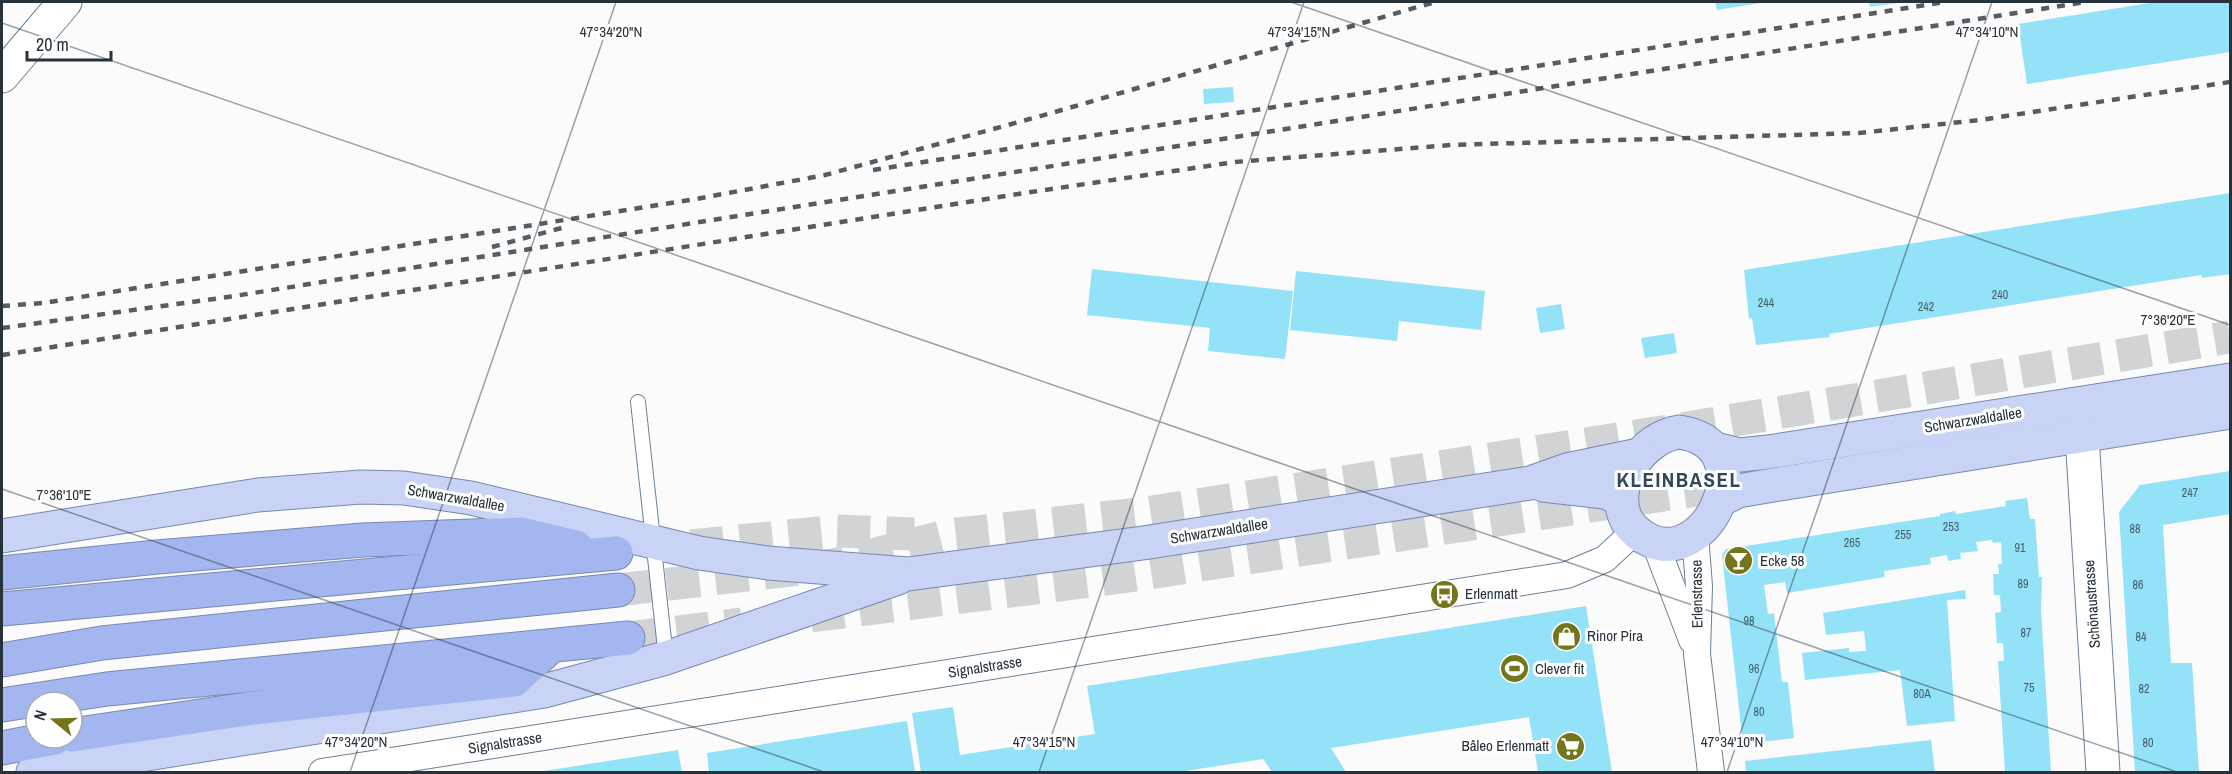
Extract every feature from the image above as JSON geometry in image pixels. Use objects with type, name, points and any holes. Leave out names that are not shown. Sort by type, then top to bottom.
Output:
[{"type":"highway","points":[[2,573],[145,558],[363,540],[521,534],[608,553],[2,609]]},
{"type":"highway","points":[[2,660],[102,643],[618,590]]},
{"type":"highway","points":[[2,705],[107,689],[628,638]]},
{"type":"highway","points":[[84,733],[253,708],[514,680],[551,646]]},
{"type":"highway","points":[[2,748],[24,744]]},
{"type":"main road","name":"Schwarzwaldallee","points":[[1715,449],[1740,455],[1768,452],[2230,380]]},
{"type":"main road","points":[[1720,500],[1738,491],[1761,487],[2230,412]]},
{"type":"main road","points":[[1679,432],[1693,434],[1715,449],[1724,474],[1720,500],[1711,516],[1695,534],[1677,543],[1645,537],[1623,511],[1621,498],[1639,455],[1656,438],[1679,432]]},
{"type":"main road","name":"Schwarzwaldallee","points":[[33,772],[493,701],[588,681],[666,658],[908,574],[1143,543],[1530,483],[1567,470],[1639,455]]},
{"type":"main road","name":"Schwarzwaldallee","points":[[1530,483],[1605,492],[1621,498]]},
{"type":"main road","name":"Schwarzwaldallee","points":[[2,536],[201,502],[361,487],[404,488],[471,498],[654,543],[768,563],[908,574]]},
{"type":"street","points":[[2,76],[65,2]]},
{"type":"street","name":"Schönaustrasse","points":[[2082,436],[2103,772]]},
{"type":"street","name":"Erlenstrasse","points":[[1695,534],[1699,586],[1697,654],[1711,772]]},
{"type":"street","name":"Erlenstrasse","points":[[1645,537],[1697,654]]},
{"type":"street","name":"Signalstrasse","points":[[322,772],[1567,575],[1605,559],[1645,537]]},
{"type":"lane","points":[[638,402],[666,658]]},
{"type":"building","points":[[1715,2],[1760,2],[1760,3],[1717,10]]},
{"type":"building","points":[[1869,2],[1897,2],[1897,3],[1870,7]]},
{"type":"building","points":[[2156,2],[2230,2],[2230,52],[2027,84],[2018,24]]},
{"type":"building","points":[[1233,87],[1234,102],[1204,104],[1203,89]]},
{"type":"building","points":[[2230,193],[2230,274],[2202,278],[2201,275],[1829,334],[1830,337],[1756,345],[1752,318],[1749,319],[1744,270]]},
{"type":"building","points":[[1092,269],[1293,291],[1285,359],[1208,351],[1210,328],[1087,315]]},
{"type":"building","points":[[1296,271],[1485,291],[1481,330],[1399,321],[1397,341],[1290,330]]},
{"type":"building","points":[[1561,304],[1565,329],[1540,333],[1536,308]]},
{"type":"building","points":[[1674,333],[1677,353],[1645,358],[1641,338]]},
{"type":"building","points":[[2230,471],[2230,514],[2163,525],[2171,663],[2192,663],[2199,772],[2135,772],[2119,512],[2140,485]]},
{"type":"building","points":[[2027,498],[2030,519],[2035,519],[2039,577],[2042,577],[2041,610],[2051,772],[2005,772],[1998,661],[2004,661],[2003,643],[1997,643],[1995,613],[2001,612],[2000,595],[1994,595],[1993,574],[1999,574],[1998,564],[2002,564],[2001,542],[1993,543],[1992,540],[1976,542],[1978,551],[1960,553],[1961,559],[1948,561],[1947,555],[1930,558],[1931,564],[1884,571],[1885,577],[1787,593],[1785,582],[1764,585],[1768,614],[1774,613],[1782,682],[1788,682],[1794,738],[1743,744],[1722,555],[1726,549],[1940,516],[1940,514],[1955,511],[1956,514],[2006,506],[2005,501]]},
{"type":"building","points":[[1965,590],[1966,599],[1947,600],[1955,721],[1907,726],[1900,670],[1805,680],[1802,653],[1849,648],[1849,652],[1866,651],[1864,631],[1826,635],[1823,613]]},
{"type":"building","points":[[1586,606],[1612,772],[1538,772],[1529,717],[1331,748],[1346,772],[1272,772],[1263,759],[1179,772],[921,772],[912,713],[953,707],[960,755],[1095,734],[1087,686]]},
{"type":"building","points":[[907,721],[915,772],[709,772],[707,753]]},
{"type":"building","points":[[1931,740],[1935,772],[1746,772],[1745,761]]},
{"type":"building","points":[[678,750],[682,772],[544,772],[544,771]]},
{"type":"tunnel","points":[[618,590],[834,565],[949,535],[1146,513],[1669,431],[2230,337]]},
{"type":"tunnel","points":[[811,616],[1122,577],[1749,482]]},
{"type":"tunnel","points":[[691,546],[837,531],[914,534]]},
{"type":"tunnel","points":[[628,638],[742,624]]},
{"type":"railway","points":[[2,306],[43,303],[696,199],[825,175],[1048,114],[1435,2]]},
{"type":"railway","points":[[873,170],[1945,2]]},
{"type":"railway","points":[[2,328],[228,297],[2085,2]]},
{"type":"railway","points":[[2,355],[1031,192],[1235,162],[1451,145],[1859,133],[1980,120],[2230,82]]},
{"type":"railway","points":[[492,247],[565,227]]},
{"type":"place","name":"Ecke 58","points":[[1739,561]]},
{"type":"place","name":"Erlenmatt","points":[[1444,594]]},
{"type":"place","name":"Rinor Pira","points":[[1566,636]]},
{"type":"place","name":"Clever fit","points":[[1514,669]]},
{"type":"place","name":"Bâleo Erlenmatt","points":[[1570,746]]},
{"type":"district","name":"KLEINBASEL","points":[[1679,480]]}]
